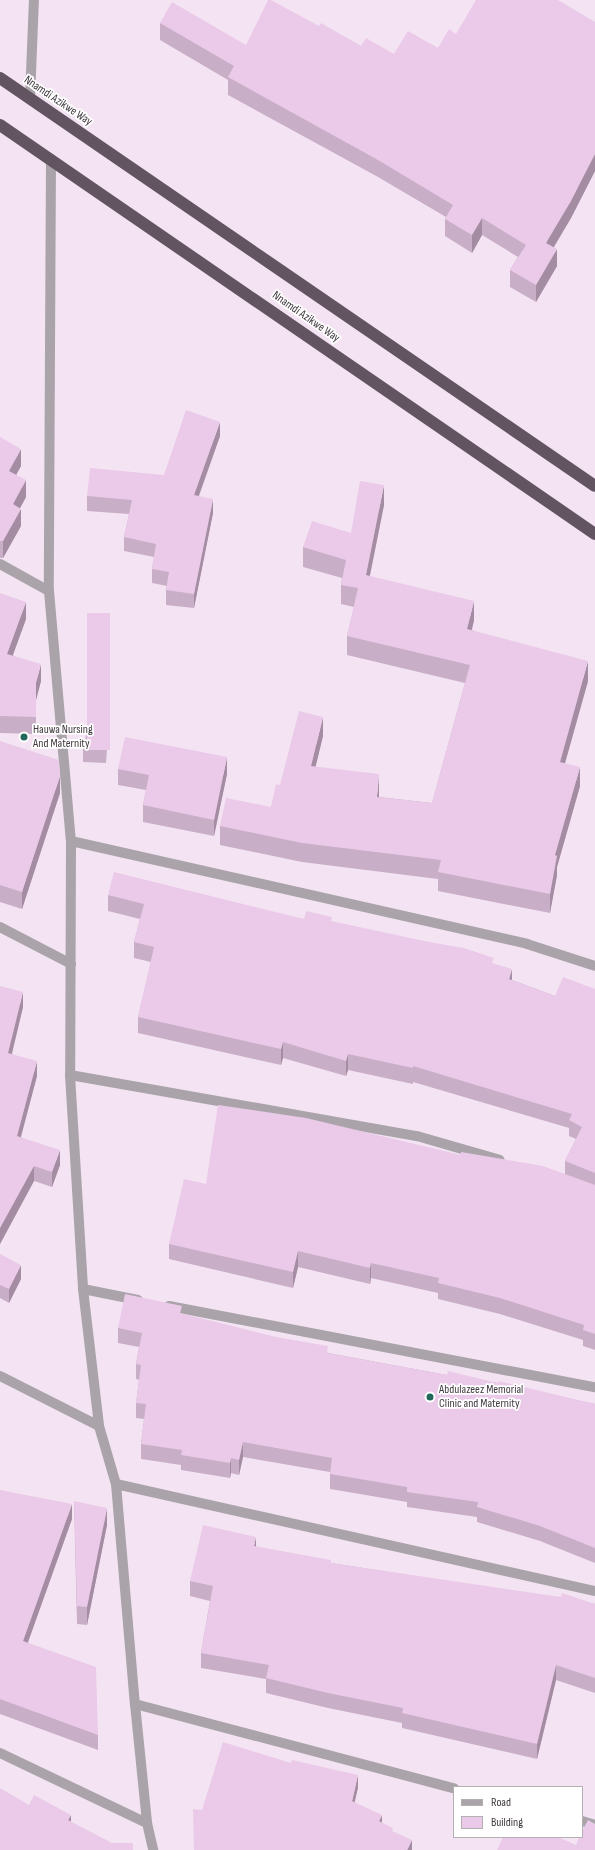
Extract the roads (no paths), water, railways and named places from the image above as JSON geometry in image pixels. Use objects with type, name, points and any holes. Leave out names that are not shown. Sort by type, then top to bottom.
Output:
[{"type":"highway","name":"Nnamdi Azikwe Way","points":[[0,78],[595,486]]},
{"type":"highway","name":"Nnamdi Azikwe Way","points":[[0,125],[595,534]]},
{"type":"street","points":[[30,98],[34,0]]},
{"type":"street","points":[[51,159],[49,590],[71,841],[70,1075],[83,1290],[99,1426],[116,1484],[135,1704],[147,1823],[152,1850]]},
{"type":"street","points":[[0,564],[49,590]]},
{"type":"street","points":[[71,841],[527,944],[595,966]]},
{"type":"street","points":[[0,927],[71,964]]},
{"type":"street","points":[[70,1075],[417,1136],[511,1163]]},
{"type":"street","points":[[83,1290],[146,1301]]},
{"type":"street","points":[[161,1304],[595,1387]]},
{"type":"street","points":[[0,1376],[99,1426]]},
{"type":"street","points":[[116,1484],[595,1591]]},
{"type":"street","points":[[135,1704],[453,1788]]},
{"type":"street","points":[[0,1754],[147,1823]]},
{"type":"street","points":[[583,1821],[595,1824]]},
{"type":"place","name":"Hauwa Nursing And Maternity","points":[[24,737]]},
{"type":"place","name":"Abdulazeez Memorial Clinic and Maternity","points":[[430,1397]]}]
